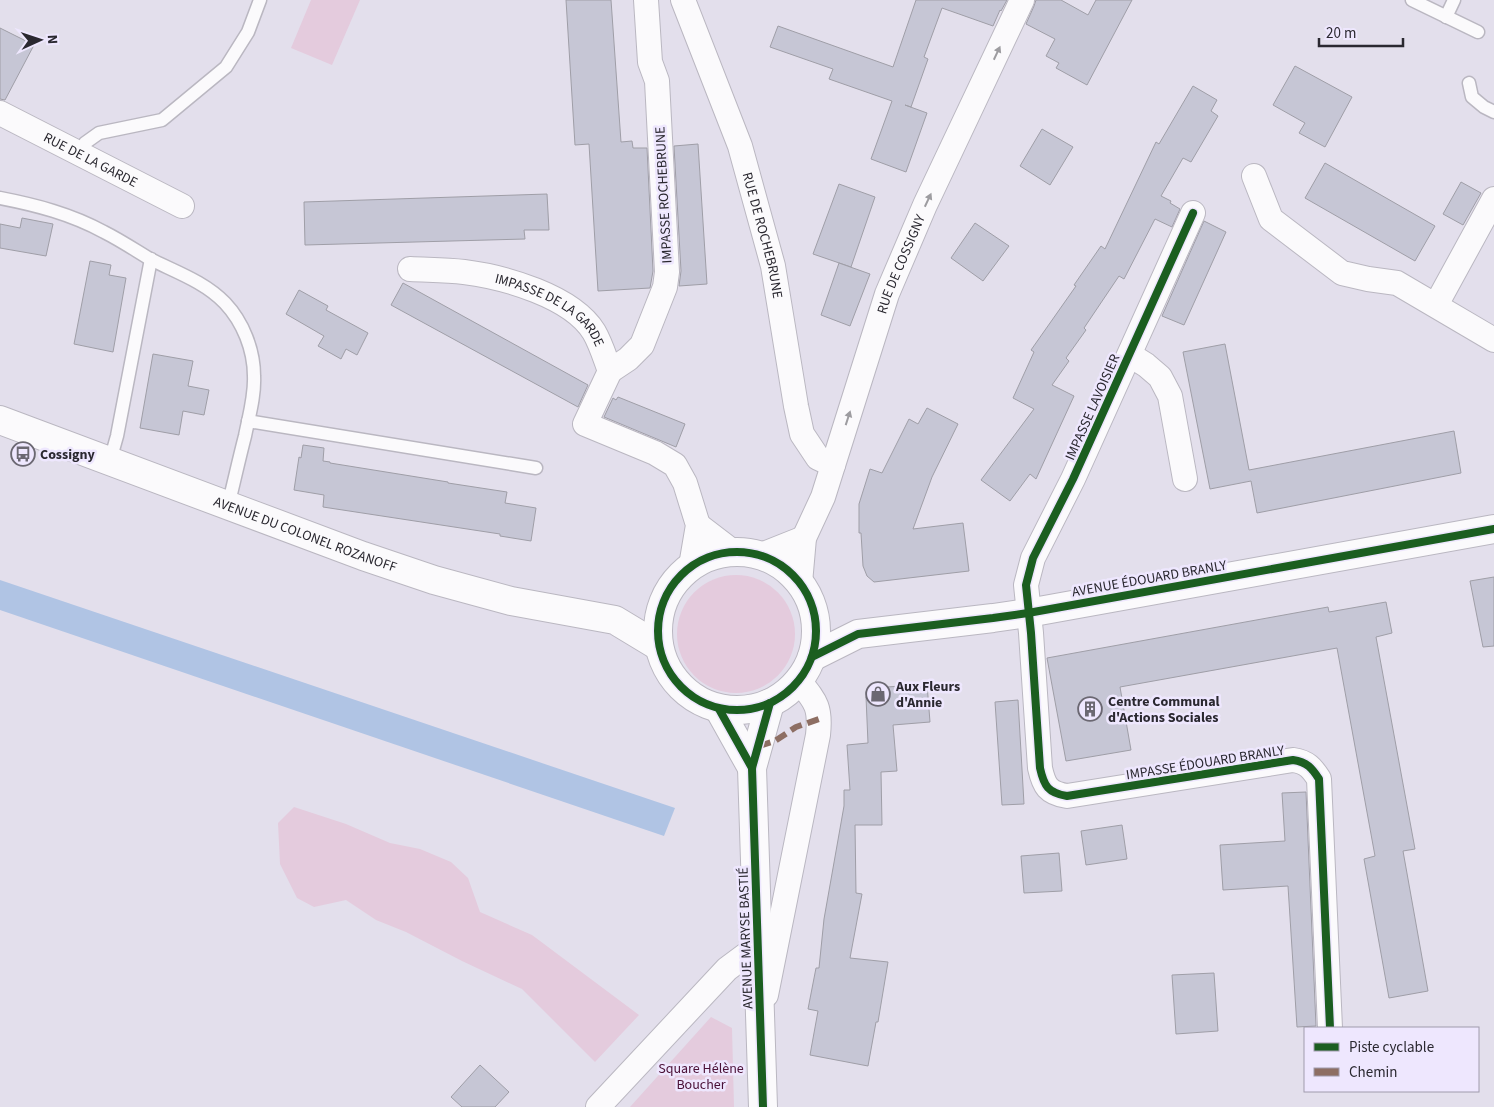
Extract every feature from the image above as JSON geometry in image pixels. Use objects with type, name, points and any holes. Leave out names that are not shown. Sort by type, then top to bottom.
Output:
[{"type":"street","name":"IMPASSE ROCHEBRUNE","points":[[610,371],[628,359],[642,345],[665,287],[666,272],[656,82],[650,62],[646,0]]},
{"type":"street","name":"RUE DE ROCHEBRUNE","points":[[683,0],[740,146],[773,266],[802,434],[818,458],[833,465]]},
{"type":"street","name":"RUE DE COSSIGNY","points":[[800,583],[804,538],[823,497],[887,294],[925,205],[1022,0]]},
{"type":"street","name":"RUE DE LA GARDE","points":[[0,114],[182,206]]},
{"type":"street","points":[[1254,176],[1271,219],[1342,273],[1368,280],[1397,282],[1494,340]]},
{"type":"street","points":[[1436,305],[1494,199]]},
{"type":"street","name":"IMPASSE LAVOISIER","points":[[1028,613],[1026,585],[1033,558],[1074,479],[1193,214]]},
{"type":"street","name":"IMPASSE DE LA GARDE","points":[[410,269],[466,272],[508,282],[548,295],[569,306],[584,318],[594,331],[610,371],[585,424],[655,453],[675,465],[686,483],[698,525]]},
{"type":"street","name":"IMPASSE LAVOISIER","points":[[1130,355],[1146,365],[1160,378],[1170,396],[1185,479]]},
{"type":"street","name":"AVENUE DU COLONEL ROZANOFF","points":[[0,420],[363,556],[434,580],[511,601],[618,621],[658,646]]},
{"type":"street","points":[[691,566],[698,525],[732,551]]},
{"type":"street","name":"AVENUE ÉDOUARD BRANLY","points":[[812,656],[858,634],[1028,613],[1494,529]]},
{"type":"street","points":[[761,555],[804,538]]},
{"type":"street","points":[[732,551],[761,555],[783,566],[800,583],[810,598],[815,616],[816,643],[807,670],[786,694],[754,709],[736,711],[719,709],[698,701],[679,686],[666,668],[658,646],[658,619],[661,606],[673,584],[691,566],[704,558],[732,551]]},
{"type":"street","name":"AVENUE DU COLONEL ROZANOFF","points":[[618,621],[661,606]]},
{"type":"street","name":"IMPASSE ÉDOUARD BRANLY","points":[[1028,613],[1040,768],[1048,789],[1057,795],[1067,796],[1293,760],[1304,762],[1312,769],[1319,779],[1330,1027]]},
{"type":"street","name":"AVENUE ÉDOUARD BRANLY","points":[[815,616],[858,634]]},
{"type":"street","name":"AVENUE MARYSE BASTIÉ","points":[[761,1023],[820,719],[816,705],[798,681]]},
{"type":"street","name":"AVENUE MARYSE BASTIÉ","points":[[763,1107],[752,768],[770,703]]},
{"type":"street","name":"AVENUE MARYSE BASTIÉ","points":[[719,709],[752,768]]},
{"type":"street","points":[[598,1107],[727,969],[758,946]]},
{"type":"lane","points":[[78,153],[85,142],[99,133],[162,120],[226,67],[248,32],[260,0]]},
{"type":"lane","points":[[1412,0],[1478,32]]},
{"type":"lane","points":[[1446,17],[1454,0]]},
{"type":"lane","points":[[1469,83],[1472,97],[1484,107],[1494,112]]},
{"type":"lane","points":[[0,198],[36,205],[69,216],[104,232],[207,288],[225,303],[240,322],[250,347],[254,375],[253,395],[228,506]]},
{"type":"lane","points":[[110,462],[117,436],[151,259]]},
{"type":"lane","points":[[248,421],[536,468]]},
{"type":"green space","points":[[311,0],[360,0],[332,65],[291,48]]},
{"type":"green space","points":[[736,575],[758,580],[778,592],[790,612],[795,634],[790,656],[778,676],[758,688],[736,693],[714,688],[694,676],[682,656],[677,634],[682,612],[694,592],[714,580]]},
{"type":"green space","points":[[294,807],[346,824],[390,843],[420,849],[451,862],[468,878],[480,912],[532,935],[639,1015],[595,1062],[522,989],[406,932],[376,920],[346,900],[314,907],[297,898],[280,864],[278,823]]},
{"type":"green space","name":"Square Hélène Boucher","points":[[711,1017],[732,1028],[734,1107],[630,1107]]},
{"type":"water","points":[[0,580],[675,808],[664,836],[0,610]]},
{"type":"building","points":[[566,0],[611,0],[621,142],[632,141],[633,148],[647,148],[653,271],[650,288],[598,291],[589,144],[575,145]]},
{"type":"building","points":[[916,0],[1007,0],[993,26],[942,8],[924,57],[928,59],[911,107],[905,105],[927,113],[906,172],[871,159],[892,101],[829,79],[833,69],[770,47],[778,26],[893,67]]},
{"type":"building","points":[[1036,0],[1061,0],[1088,15],[1096,0],[1132,0],[1087,85],[1056,68],[1059,63],[1046,56],[1055,39],[1026,24]]},
{"type":"building","points":[[0,28],[34,45],[5,100],[0,99]]},
{"type":"building","points":[[1295,66],[1352,97],[1325,147],[1299,133],[1305,123],[1273,105]]},
{"type":"building","points":[[1193,86],[1217,100],[1211,111],[1218,116],[1191,162],[1183,158],[1161,196],[1171,201],[1170,203],[1180,209],[1172,227],[1155,219],[1124,279],[1119,276],[1084,328],[1086,330],[1066,358],[1069,361],[1052,385],[1074,396],[1036,479],[1030,474],[1010,501],[981,480],[1034,409],[1013,398],[1034,352],[1031,350],[1076,286],[1074,285],[1101,246],[1105,249],[1156,142],[1159,144]]},
{"type":"building","points":[[1042,129],[1073,147],[1050,185],[1020,166]]},
{"type":"building","points":[[698,144],[707,284],[679,286],[681,271],[674,146]]},
{"type":"building","points":[[1325,163],[1435,226],[1415,261],[1305,198]]},
{"type":"building","points":[[1461,182],[1481,193],[1463,225],[1443,214]]},
{"type":"building","points":[[839,184],[875,197],[851,267],[813,254]]},
{"type":"building","points":[[547,194],[549,230],[524,230],[525,239],[305,245],[304,202]]},
{"type":"building","points":[[22,218],[53,224],[46,256],[0,248],[0,224],[20,228]]},
{"type":"building","points":[[1204,221],[1226,232],[1184,325],[1162,316]]},
{"type":"building","points":[[975,223],[1009,246],[983,281],[951,258]]},
{"type":"building","points":[[90,261],[111,265],[109,275],[126,278],[113,352],[74,344]]},
{"type":"building","points":[[839,263],[870,274],[850,326],[821,315]]},
{"type":"building","points":[[403,283],[588,385],[578,407],[391,305]]},
{"type":"building","points":[[299,290],[328,306],[326,310],[368,333],[357,355],[346,349],[341,359],[318,346],[324,336],[286,314]]},
{"type":"building","points":[[1225,344],[1249,470],[1454,431],[1461,473],[1257,513],[1251,481],[1210,489],[1183,352]]},
{"type":"building","points":[[153,354],[193,361],[188,386],[209,390],[204,415],[183,411],[179,435],[140,428]]},
{"type":"building","points":[[618,397],[685,424],[676,447],[604,417],[613,398],[616,400]]},
{"type":"building","points":[[927,408],[958,424],[932,477],[913,529],[963,523],[969,571],[874,582],[867,576],[863,566],[861,533],[859,533],[859,504],[870,469],[882,473],[909,419],[918,424]]},
{"type":"building","points":[[303,445],[324,448],[323,461],[330,463],[507,492],[505,503],[536,508],[531,541],[500,536],[500,534],[323,507],[324,495],[294,490],[299,457],[301,458]]},
{"type":"building","points":[[1494,577],[1494,646],[1483,647],[1470,581]]},
{"type":"building","points":[[1386,602],[1392,633],[1376,637],[1415,849],[1403,851],[1428,991],[1389,998],[1364,859],[1375,856],[1337,648],[1120,687],[1131,750],[1066,761],[1047,658],[1328,607],[1329,612]]},
{"type":"building","points":[[927,684],[930,722],[893,725],[897,771],[881,772],[882,825],[855,825],[856,893],[862,894],[850,958],[888,962],[878,1022],[876,1022],[868,1066],[810,1055],[818,1011],[808,1009],[816,968],[819,968],[824,919],[844,806],[844,790],[850,790],[847,745],[868,743],[866,697],[874,688]]},
{"type":"building","points":[[1018,700],[1024,804],[1002,805],[995,702]]},
{"type":"building","points":[[1306,792],[1316,1026],[1297,1027],[1288,886],[1223,890],[1220,845],[1285,841],[1282,793]]},
{"type":"building","points":[[1122,825],[1127,859],[1086,865],[1081,831]]},
{"type":"building","points":[[1059,853],[1062,891],[1024,893],[1021,856]]},
{"type":"building","points":[[1214,973],[1218,1031],[1176,1034],[1172,975]]},
{"type":"building","points":[[480,1065],[509,1092],[495,1107],[462,1107],[451,1097]]},
{"type":"marked path","points":[[759,746],[775,741],[796,727],[819,719]]},
{"type":"cycle path","points":[[1193,213],[1073,479],[1033,558],[1026,585],[1040,768],[1043,780],[1048,788],[1055,793],[1067,796],[1293,760],[1309,766],[1319,779],[1330,1027]]},
{"type":"cycle path","points":[[812,657],[858,634],[1028,613],[1494,529]]},
{"type":"cycle path","points":[[745,552],[760,555],[774,561],[793,575],[803,587],[813,608],[816,631],[813,654],[803,675],[793,687],[781,697],[760,707],[745,710],[729,710],[714,707],[693,697],[671,675],[659,646],[658,623],[661,608],[671,587],[693,565],[722,553],[745,552]]},
{"type":"cycle path","points":[[763,1107],[752,768],[770,703]]},
{"type":"cycle path","points":[[719,709],[752,768]]},
{"type":"place","name":"Cossigny","points":[[23,454]]},
{"type":"place","name":"Aux Fleurs d'Annie","points":[[878,694]]},
{"type":"place","name":"Centre Communal d'Actions Sociales","points":[[1090,709]]}]
